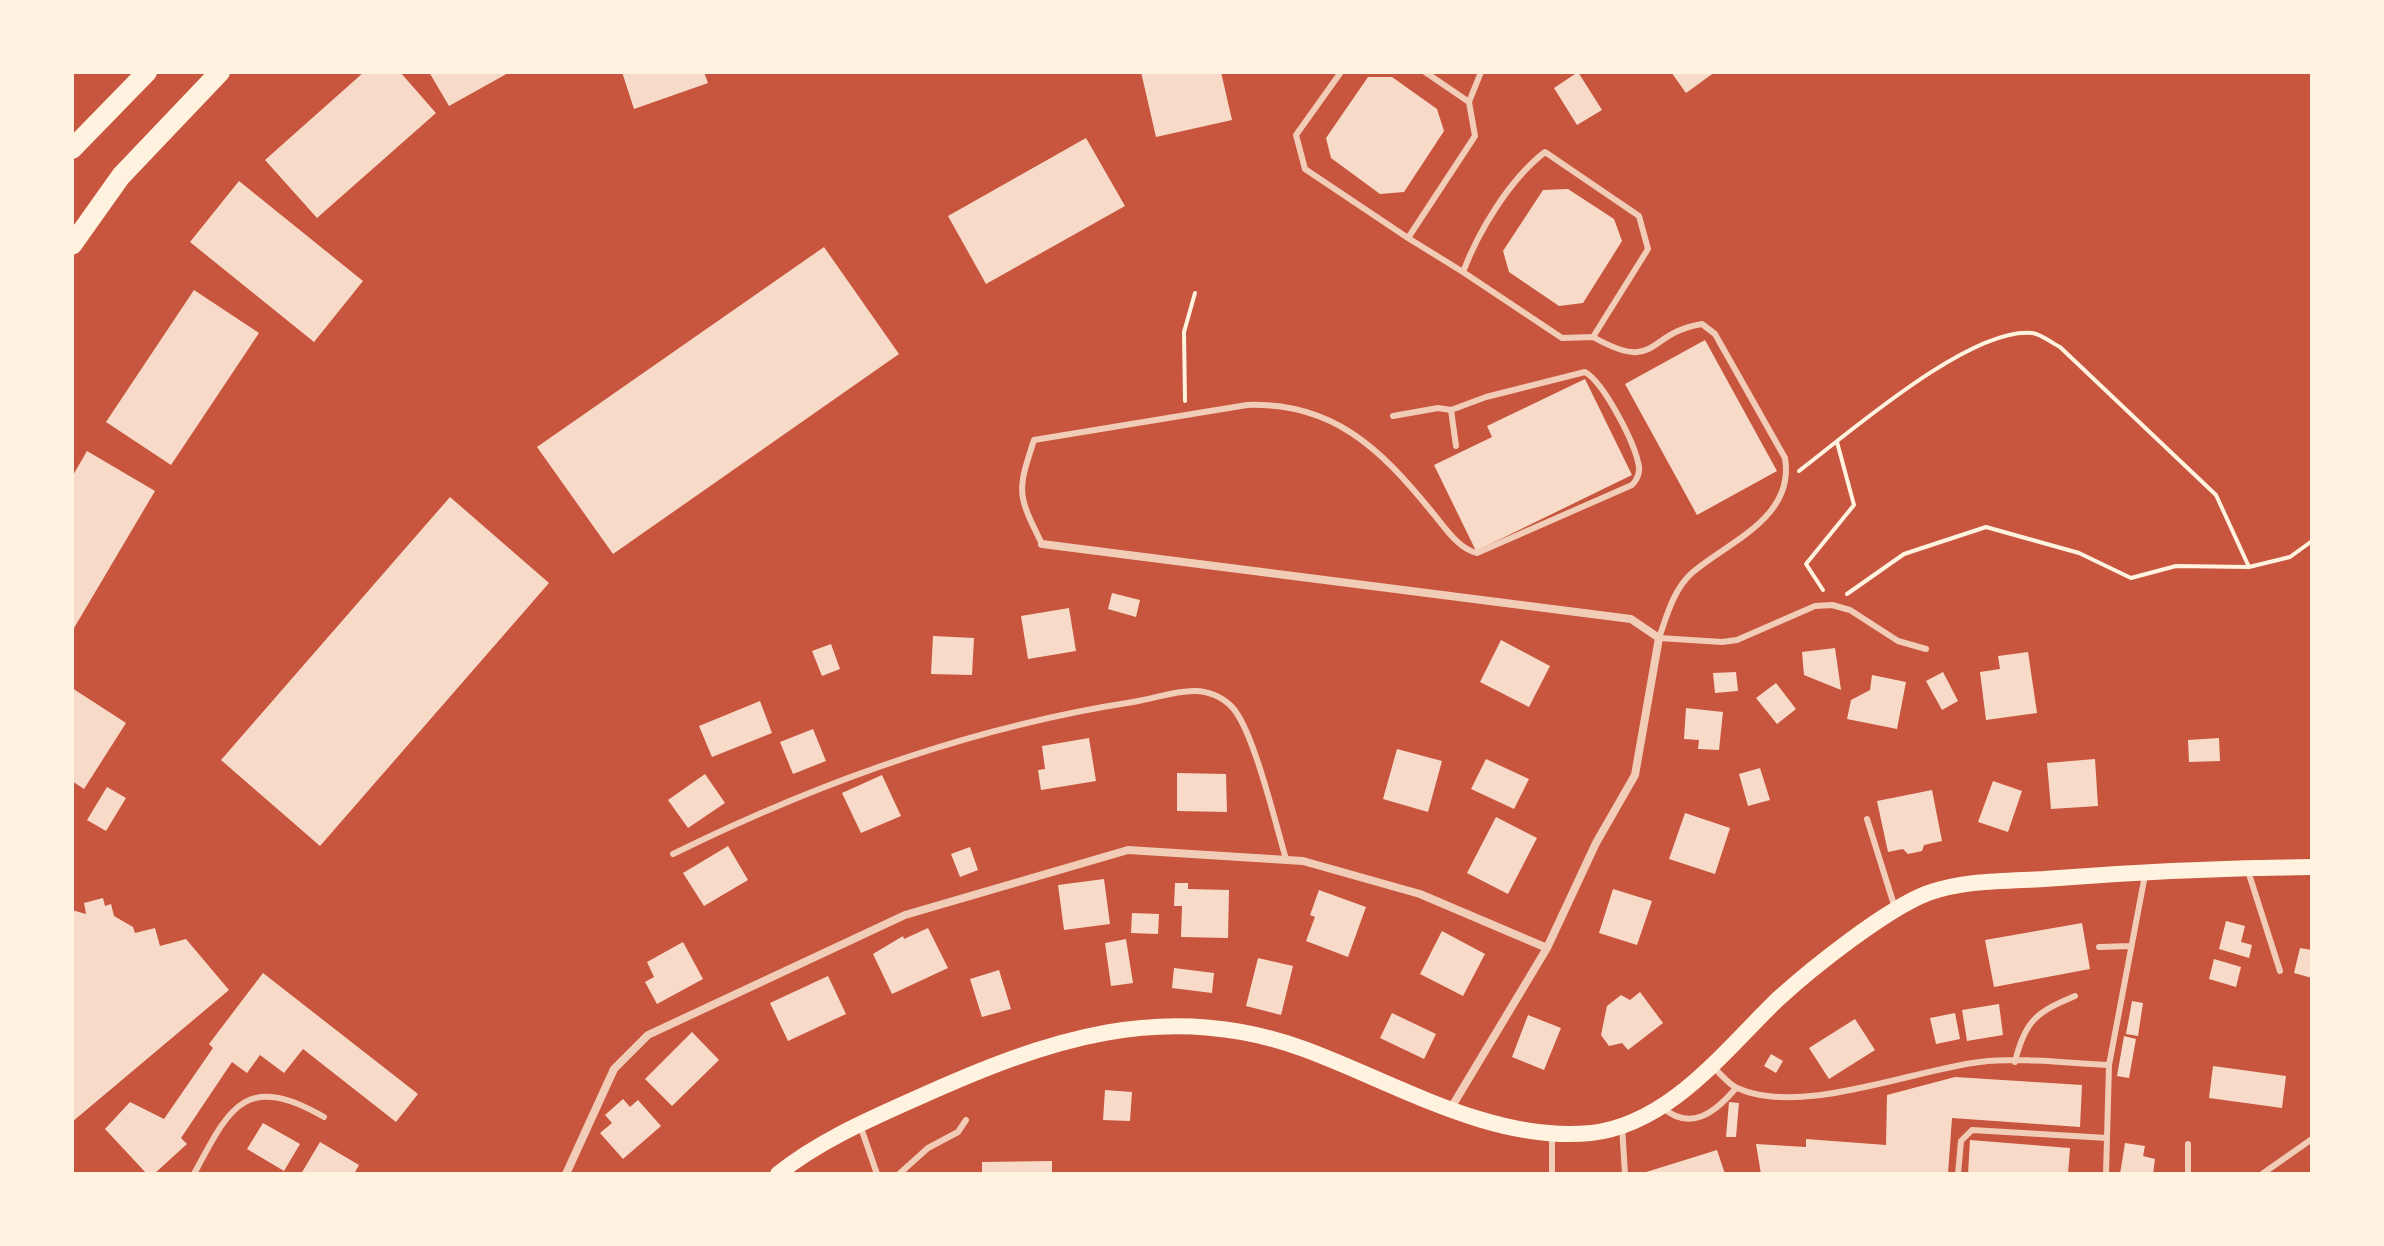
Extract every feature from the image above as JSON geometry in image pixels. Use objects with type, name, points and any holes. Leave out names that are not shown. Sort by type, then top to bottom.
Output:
[{"type":"highway","points":[[72,149],[147,72]]},
{"type":"highway","points":[[72,245],[121,176],[220,72]]},
{"type":"main road","points":[[778,1174],[859,1124],[976,1071],[1072,1038],[1140,1028],[1213,1028],[1254,1035],[1301,1048],[1451,1108],[1521,1129],[1591,1133],[1622,1126],[1662,1107],[1711,1065],[1783,995],[1896,912],[1927,894],[1974,883],[2146,871],[2312,867]]},
{"type":"street","points":[[1042,544],[1631,619],[1659,638],[1635,775],[1596,843],[1547,948],[1451,1108]]},
{"type":"street","points":[[566,1174],[614,1069],[648,1035],[905,915],[1128,850],[1286,859],[1315,864],[1420,894],[1547,948]]},
{"type":"lane","points":[[1341,72],[1296,135],[1305,169],[1562,338],[1593,337],[1622,354],[1641,353],[1687,326],[1702,324],[1715,334],[1785,458],[1789,479],[1777,503],[1734,546],[1691,573],[1672,601],[1659,638],[1737,640],[1815,606],[1832,605],[1850,610],[1898,641],[1926,649]]},
{"type":"lane","points":[[1425,72],[1469,102]]},
{"type":"lane","points":[[1408,238],[1475,136],[1469,102],[1481,72]]},
{"type":"lane","points":[[1463,272],[1471,251],[1525,167],[1545,152],[1639,216],[1648,249],[1593,337]]},
{"type":"lane","points":[[1042,544],[1021,502],[1020,482],[1034,440],[1273,404],[1307,410],[1344,427],[1396,467],[1456,540],[1477,553],[1632,485],[1638,479],[1639,463],[1607,398],[1593,377],[1585,372],[1486,397],[1451,410],[1438,408],[1393,416]]},
{"type":"lane","points":[[1451,410],[1456,446]]},
{"type":"lane","points":[[673,854],[765,809],[924,750],[1051,715],[1196,688],[1230,705],[1244,726],[1286,859]]},
{"type":"lane","points":[[1867,819],[1896,912]]},
{"type":"lane","points":[[2247,868],[2280,971]]},
{"type":"lane","points":[[2106,1174],[2109,1065],[2146,871]]},
{"type":"lane","points":[[2099,947],[2131,946]]},
{"type":"lane","points":[[2015,1062],[2021,1036],[2031,1021],[2044,1009],[2075,996]]},
{"type":"lane","points":[[1711,1065],[1736,1088],[1768,1095],[1821,1096],[1936,1068],[2015,1062],[2109,1065]]},
{"type":"lane","points":[[1662,1107],[1673,1117],[1695,1120],[1721,1105],[1736,1088]]},
{"type":"lane","points":[[194,1174],[227,1115],[241,1102],[274,1097],[303,1105],[324,1117]]},
{"type":"lane","points":[[899,1174],[928,1148],[958,1132],[966,1120]]},
{"type":"lane","points":[[859,1124],[877,1174]]},
{"type":"lane","points":[[1622,1126],[1625,1174]]},
{"type":"lane","points":[[1958,1174],[1961,1141],[1972,1130],[2107,1138]]},
{"type":"lane","points":[[1552,1132],[1549,1155],[1552,1174]]},
{"type":"lane","points":[[2262,1174],[2312,1139]]},
{"type":"lane","points":[[2188,1144],[2188,1174]]},
{"type":"path","points":[[1191,414],[1183,397],[1183,360],[1184,332],[1195,293]]},
{"type":"path","points":[[1789,479],[1920,379],[1994,339],[2033,333],[2060,347],[2216,495],[2249,567]]},
{"type":"path","points":[[1837,442],[1854,505],[1806,564],[1832,605],[1904,554],[1986,527],[2079,553],[2131,578],[2176,566],[2249,567],[2290,557],[2312,541]]},
{"type":"building","points":[[364,72],[400,72],[436,113],[317,218],[265,160]]},
{"type":"building","points":[[429,72],[510,72],[449,106]]},
{"type":"building","points":[[622,72],[704,72],[708,83],[634,109]]},
{"type":"building","points":[[1141,72],[1221,72],[1232,120],[1156,137]]},
{"type":"building","points":[[1578,72],[1602,110],[1577,125],[1554,88]]},
{"type":"building","points":[[1671,72],[1715,72],[1686,93]]},
{"type":"building","points":[[1368,77],[1392,77],[1437,109],[1444,131],[1404,192],[1380,194],[1331,158],[1326,138]]},
{"type":"building","points":[[1086,138],[1125,206],[986,284],[948,216]]},
{"type":"building","points":[[239,181],[363,281],[314,342],[190,242]]},
{"type":"building","points":[[1568,189],[1614,219],[1622,241],[1583,303],[1559,306],[1509,272],[1503,251],[1543,190]]},
{"type":"building","points":[[824,247],[899,354],[613,554],[537,447]]},
{"type":"building","points":[[194,290],[259,333],[171,465],[106,422]]},
{"type":"building","points":[[1705,340],[1777,471],[1697,515],[1625,384]]},
{"type":"building","points":[[1585,379],[1632,475],[1476,551],[1434,465],[1492,437],[1487,426]]},
{"type":"building","points":[[87,451],[155,491],[74,628],[72,477]]},
{"type":"building","points":[[450,497],[549,583],[320,846],[221,760]]},
{"type":"building","points":[[1112,593],[1140,600],[1136,617],[1108,609]]},
{"type":"building","points":[[1069,608],[1076,651],[1028,659],[1021,616]]},
{"type":"building","points":[[933,636],[974,638],[972,675],[931,674]]},
{"type":"building","points":[[1501,640],[1550,666],[1529,707],[1480,682]]},
{"type":"building","points":[[831,644],[840,669],[822,676],[812,651]]},
{"type":"building","points":[[1835,648],[1841,690],[1804,675],[1802,652]]},
{"type":"building","points":[[2028,652],[2037,713],[1986,720],[1980,672],[2000,669],[1998,656]]},
{"type":"building","points":[[1736,672],[1738,691],[1715,693],[1713,673]]},
{"type":"building","points":[[1943,672],[1958,701],[1942,710],[1926,681]]},
{"type":"building","points":[[1872,675],[1906,682],[1897,729],[1847,719],[1851,700],[1870,690]]},
{"type":"building","points":[[1776,683],[1796,709],[1777,724],[1756,698]]},
{"type":"building","points":[[72,688],[126,723],[84,789],[72,781]]},
{"type":"building","points":[[760,701],[772,733],[712,757],[699,726]]},
{"type":"building","points":[[1686,708],[1723,712],[1719,750],[1698,749],[1699,740],[1684,739]]},
{"type":"building","points":[[813,729],[826,761],[793,774],[780,742]]},
{"type":"building","points":[[1089,738],[1096,781],[1041,790],[1038,770],[1045,769],[1042,746]]},
{"type":"building","points":[[2219,738],[2220,761],[2189,762],[2188,740]]},
{"type":"building","points":[[1397,749],[1442,761],[1428,812],[1383,799]]},
{"type":"building","points":[[1486,759],[1529,779],[1514,809],[1471,789]]},
{"type":"building","points":[[2095,759],[2098,806],[2051,809],[2047,763]]},
{"type":"building","points":[[1760,768],[1770,800],[1748,806],[1739,774]]},
{"type":"building","points":[[1177,773],[1226,774],[1227,812],[1177,811]]},
{"type":"building","points":[[705,774],[725,803],[688,828],[668,800]]},
{"type":"building","points":[[882,775],[901,816],[861,833],[842,793]]},
{"type":"building","points":[[1993,781],[2022,791],[2008,832],[1978,822]]},
{"type":"building","points":[[107,787],[126,798],[106,831],[87,820]]},
{"type":"building","points":[[1932,790],[1942,841],[1924,845],[1922,851],[1908,854],[1903,849],[1888,852],[1877,801]]},
{"type":"building","points":[[1685,813],[1730,828],[1715,874],[1669,859]]},
{"type":"building","points":[[1496,817],[1537,838],[1508,894],[1467,873]]},
{"type":"building","points":[[728,846],[748,880],[704,906],[683,873]]},
{"type":"building","points":[[970,847],[978,870],[960,877],[951,854]]},
{"type":"building","points":[[1104,879],[1110,924],[1064,930],[1058,885]]},
{"type":"building","points":[[1175,883],[1188,883],[1188,889],[1229,890],[1228,938],[1181,937],[1182,906],[1174,906]]},
{"type":"building","points":[[1613,889],[1652,901],[1637,945],[1599,933]]},
{"type":"building","points":[[1319,890],[1366,907],[1348,957],[1306,941],[1315,917],[1310,915]]},
{"type":"building","points":[[103,898],[105,906],[111,904],[114,916],[133,927],[135,933],[155,928],[160,946],[186,939],[229,990],[72,1122],[72,910],[86,914],[84,903]]},
{"type":"building","points":[[1132,913],[1159,914],[1158,934],[1131,933]]},
{"type":"building","points":[[2226,921],[2245,926],[2241,942],[2252,945],[2249,958],[2219,949]]},
{"type":"building","points":[[2082,923],[2090,969],[1994,987],[1985,940]]},
{"type":"building","points":[[928,928],[948,968],[892,994],[873,954],[903,936],[904,939]]},
{"type":"building","points":[[1442,931],[1485,954],[1463,996],[1420,974]]},
{"type":"building","points":[[1126,939],[1133,983],[1111,986],[1105,943]]},
{"type":"building","points":[[683,942],[703,979],[657,1004],[645,982],[654,977],[647,962]]},
{"type":"building","points":[[2300,948],[2312,950],[2312,978],[2294,973]]},
{"type":"building","points":[[1258,958],[1293,966],[1281,1015],[1246,1006]]},
{"type":"building","points":[[2214,959],[2241,967],[2236,987],[2209,979]]},
{"type":"building","points":[[1174,968],[1214,973],[1212,993],[1172,988]]},
{"type":"building","points":[[999,970],[1011,1009],[982,1017],[970,979]]},
{"type":"building","points":[[263,973],[418,1094],[396,1122],[303,1049],[284,1073],[260,1055],[247,1073],[232,1062],[181,1138],[187,1144],[154,1174],[147,1174],[105,1129],[130,1102],[164,1119],[213,1048],[209,1044]]},
{"type":"building","points":[[828,976],[846,1014],[788,1041],[770,1003]]},
{"type":"building","points":[[1640,992],[1663,1023],[1628,1050],[1622,1043],[1609,1046],[1601,1035],[1607,1006],[1621,995],[1630,1000]]},
{"type":"building","points":[[2132,1001],[2143,1003],[2138,1036],[2126,1034]]},
{"type":"building","points":[[1999,1004],[2003,1035],[1967,1041],[1962,1010]]},
{"type":"building","points":[[1392,1013],[1436,1034],[1424,1059],[1380,1038]]},
{"type":"building","points":[[1955,1013],[1960,1039],[1936,1044],[1930,1018]]},
{"type":"building","points":[[1528,1015],[1561,1028],[1544,1070],[1512,1057]]},
{"type":"building","points":[[1855,1019],[1875,1050],[1829,1079],[1809,1048]]},
{"type":"building","points":[[692,1032],[719,1060],[672,1106],[645,1079]]},
{"type":"building","points":[[2124,1036],[2136,1039],[2129,1078],[2117,1076]]},
{"type":"building","points":[[1771,1054],[1783,1061],[1776,1073],[1764,1066]]},
{"type":"building","points":[[2213,1066],[2286,1076],[2282,1108],[2209,1098]]},
{"type":"building","points":[[1955,1077],[2082,1085],[2080,1127],[1952,1118],[1948,1174],[1761,1174],[1756,1144],[1806,1147],[1806,1139],[1886,1145],[1887,1095]]},
{"type":"building","points":[[1105,1090],[1132,1092],[1130,1121],[1103,1120]]},
{"type":"building","points":[[623,1099],[630,1107],[638,1100],[661,1126],[623,1159],[600,1133],[612,1123],[605,1115]]},
{"type":"building","points":[[1729,1102],[1739,1103],[1736,1137],[1726,1137]]},
{"type":"building","points":[[263,1123],[300,1144],[284,1171],[247,1149]]},
{"type":"building","points":[[1970,1140],[2070,1148],[2068,1174],[1968,1174]]},
{"type":"building","points":[[320,1142],[359,1165],[354,1174],[301,1174]]},
{"type":"building","points":[[2125,1143],[2145,1146],[2143,1156],[2155,1159],[2153,1174],[2120,1174]]},
{"type":"building","points":[[1717,1150],[1725,1174],[1643,1174],[1643,1173]]},
{"type":"building","points":[[1052,1161],[1052,1174],[982,1174],[982,1162]]}]
